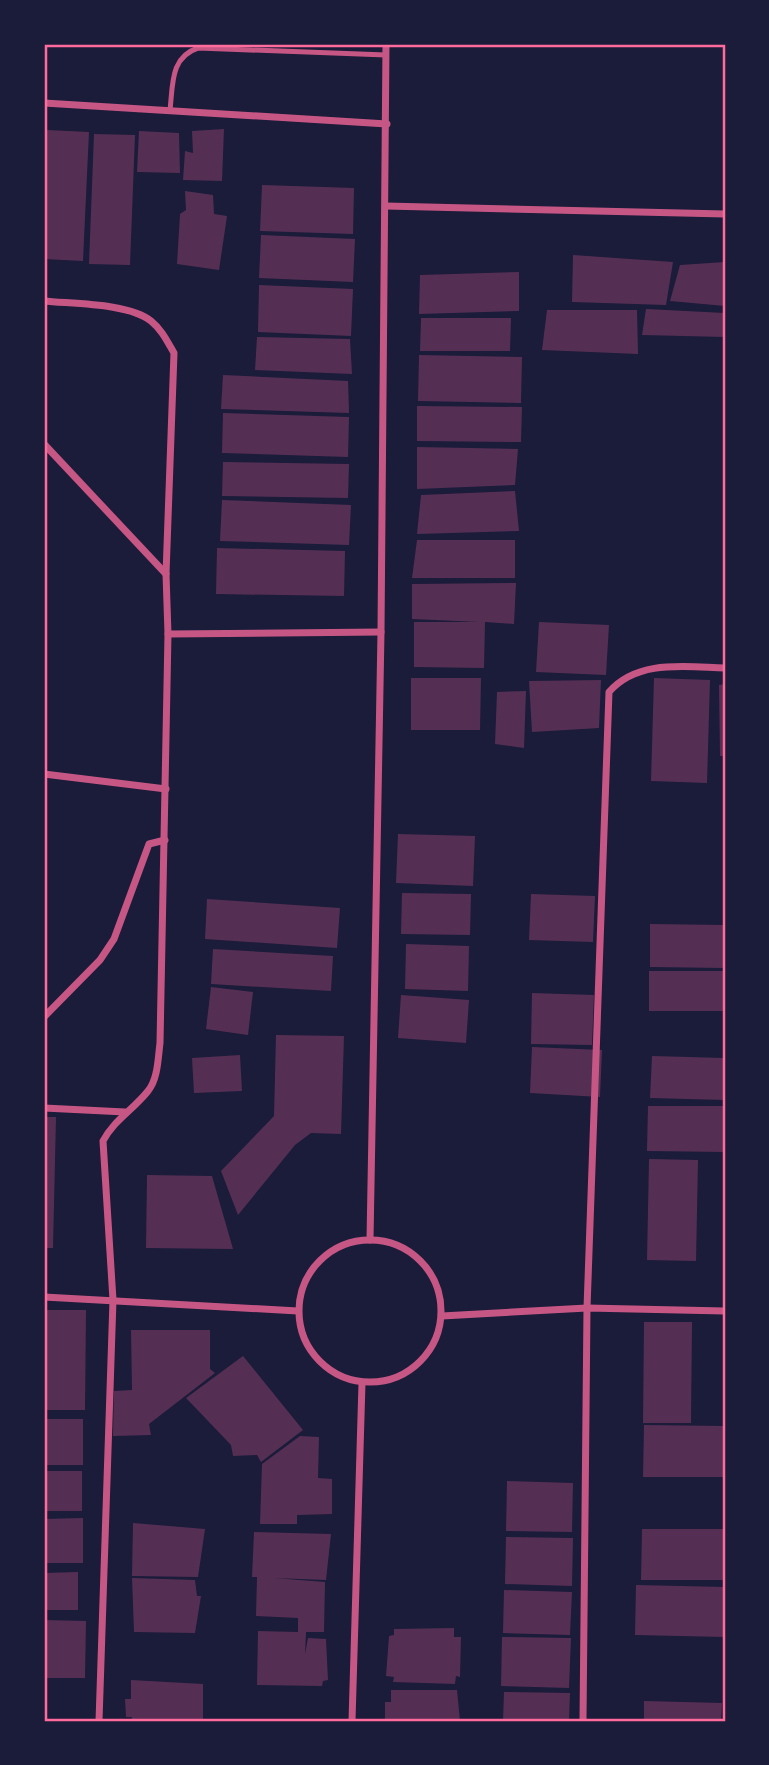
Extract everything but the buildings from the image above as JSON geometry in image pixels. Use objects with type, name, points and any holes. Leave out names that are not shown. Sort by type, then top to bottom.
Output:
[{"type":"street","points":[[370,1240],[382,632],[386,44]]},
{"type":"street","points":[[44,103],[387,124]]},
{"type":"street","points":[[386,206],[725,214]]},
{"type":"street","points":[[44,302],[100,306],[149,319],[163,332],[174,352],[166,574],[168,634],[160,1043],[155,1074],[149,1090],[112,1125],[103,1141],[113,1300],[99,1721]]},
{"type":"street","points":[[44,444],[166,574]]},
{"type":"street","points":[[168,634],[382,632]]},
{"type":"street","points":[[583,1721],[587,1308],[609,692],[622,677],[642,670],[725,668]]},
{"type":"street","points":[[44,774],[166,789]]},
{"type":"street","points":[[44,1017],[100,960],[125,917],[149,844],[165,840]]},
{"type":"street","points":[[44,1108],[125,1112]]},
{"type":"street","points":[[370,1240],[393,1243],[414,1254],[430,1272],[439,1293],[442,1316],[436,1338],[425,1358],[407,1373],[386,1382],[362,1383],[342,1378],[317,1359],[301,1332],[298,1311],[308,1275],[320,1261],[334,1249],[370,1240]]},
{"type":"street","points":[[44,1297],[298,1311]]},
{"type":"street","points":[[442,1316],[587,1308],[725,1311]]},
{"type":"street","points":[[352,1721],[362,1383]]},
{"type":"lane","points":[[170,110],[175,67],[184,55],[198,48],[386,55]]}]
